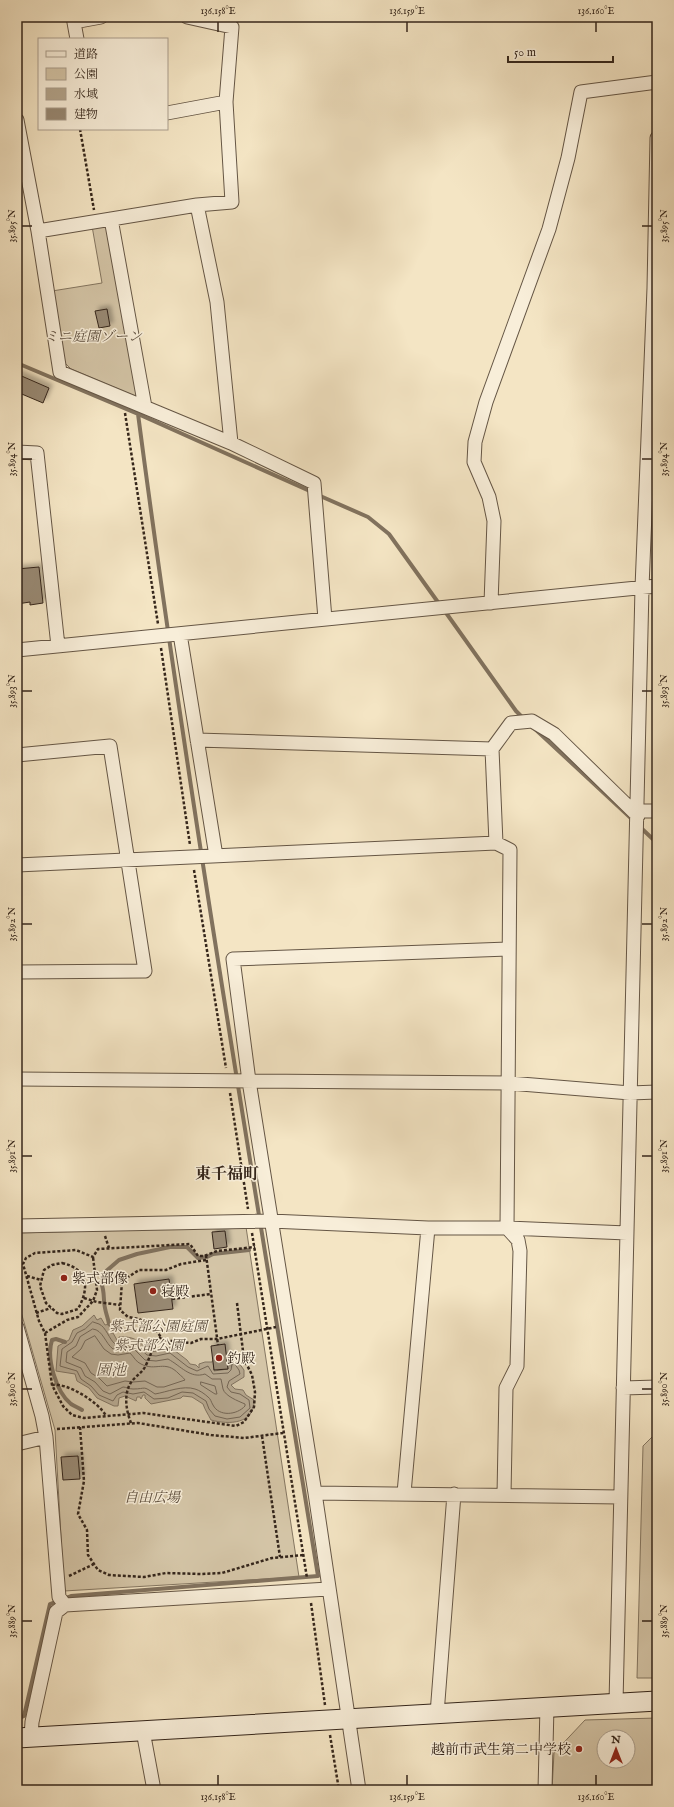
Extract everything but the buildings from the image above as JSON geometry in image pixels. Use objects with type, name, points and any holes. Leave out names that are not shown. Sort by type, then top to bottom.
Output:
[{"type":"street","points":[[77,38],[73,20],[101,17]]},
{"type":"street","points":[[38,231],[197,205],[232,202],[226,102],[232,27],[187,17]]},
{"type":"street","points":[[491,603],[494,521],[489,497],[474,462],[475,442],[486,402],[549,229],[568,158],[581,92],[657,82]]},
{"type":"street","points":[[168,113],[226,102]]},
{"type":"street","points":[[17,120],[38,231],[60,372],[231,443],[314,483],[325,619]]},
{"type":"street","points":[[616,1703],[638,813],[642,588],[656,288],[657,138]]},
{"type":"street","points":[[197,205],[217,302],[231,443]]},
{"type":"street","points":[[111,219],[145,407]]},
{"type":"street","points":[[17,452],[37,453],[58,646]]},
{"type":"street","points":[[17,650],[657,586]]},
{"type":"street","points":[[180,634],[216,856]]},
{"type":"street","points":[[496,843],[492,749],[511,723],[532,720],[554,734],[638,813],[657,811]]},
{"type":"street","points":[[197,740],[492,749]]},
{"type":"street","points":[[17,755],[110,746],[129,860],[145,971],[17,972]]},
{"type":"street","points":[[17,865],[496,843],[510,850],[508,949],[509,1083],[507,1228],[518,1240],[520,1251],[517,1366],[506,1388],[504,1495]]},
{"type":"street","points":[[359,1790],[328,1589],[315,1492],[249,1081],[233,959],[508,949]]},
{"type":"street","points":[[17,1079],[509,1083],[630,1093],[657,1092]]},
{"type":"street","points":[[17,1226],[271,1221],[428,1228],[507,1228],[627,1233]]},
{"type":"street","points":[[404,1493],[428,1228]]},
{"type":"street","points":[[17,1327],[45,1433],[59,1597],[65,1605]]},
{"type":"street","points":[[623,1388],[657,1387]]},
{"type":"street","points":[[17,1444],[45,1433]]},
{"type":"street","points":[[315,1492],[620,1497]]},
{"type":"street","points":[[437,1714],[454,1494]]},
{"type":"street","points":[[24,1737],[32,1722],[56,1612],[65,1605],[328,1589]]},
{"type":"street","points":[[24,1737],[349,1720],[547,1706],[657,1701]]},
{"type":"street","points":[[545,1790],[547,1706]]},
{"type":"street","points":[[143,1731],[154,1790]]},
{"type":"path","points":[[45,1333],[66,1320],[78,1317],[93,1301],[97,1290],[93,1256],[98,1249],[190,1244],[198,1256],[213,1252],[255,1247]]},
{"type":"path","points":[[93,1256],[76,1250],[35,1253],[26,1258],[23,1264],[36,1313],[45,1333],[52,1385],[63,1406],[72,1415],[84,1418],[128,1414],[154,1414],[236,1426],[244,1422],[254,1407],[255,1392],[252,1375],[244,1359],[237,1304]]},
{"type":"path","points":[[206,1255],[218,1345]]},
{"type":"path","points":[[206,1260],[181,1264],[166,1270],[139,1270],[122,1281],[120,1310],[128,1317],[139,1319],[153,1326],[163,1340],[191,1344],[202,1339],[217,1339],[288,1325]]},
{"type":"path","points":[[62,1263],[73,1265],[83,1274],[85,1280],[84,1298],[78,1309],[64,1314],[57,1313],[46,1303],[43,1295],[41,1280],[44,1270],[52,1265],[62,1263]]},
{"type":"path","points":[[27,1276],[41,1280]]},
{"type":"path","points":[[172,1299],[210,1294]]},
{"type":"path","points":[[84,1298],[93,1301],[120,1305]]},
{"type":"path","points":[[36,1313],[51,1308]]},
{"type":"path","points":[[64,1314],[66,1320]]},
{"type":"path","points":[[130,1423],[126,1400],[130,1385],[144,1369],[156,1342],[161,1337]]},
{"type":"path","points":[[52,1385],[59,1384],[88,1398],[106,1416]]},
{"type":"path","points":[[45,1433],[80,1427],[130,1423],[211,1435],[244,1438],[283,1434]]},
{"type":"path","points":[[80,1427],[84,1481],[78,1514],[87,1530],[88,1555],[98,1570],[109,1575],[144,1577],[166,1573],[201,1574],[222,1572],[272,1558],[304,1555]]},
{"type":"path","points":[[262,1436],[280,1557]]},
{"type":"path","points":[[58,1581],[94,1564]]},
{"type":"path","points":[[327,1721],[339,1790]]},
{"type":"green space","name":"ミニ庭園ゾーン","points":[[107,223],[139,392],[135,396],[71,369],[62,360],[52,291],[102,283],[92,226]]},
{"type":"green space","name":"紫式部公園","points":[[246,1227],[299,1577],[64,1591],[55,1430],[17,1298],[17,1233]]},
{"type":"green space","points":[[657,1432],[657,1678],[637,1678],[643,1446]]},
{"type":"green space","name":"越前市武生第二中学校","points":[[657,1718],[657,1790],[552,1790],[554,1753],[585,1720]]},
{"type":"water","name":"園池","points":[[94,1315],[97,1320],[101,1318],[105,1325],[109,1324],[110,1333],[113,1333],[117,1340],[119,1340],[119,1337],[132,1338],[139,1341],[148,1351],[159,1351],[170,1347],[190,1364],[196,1365],[199,1368],[199,1364],[212,1362],[213,1360],[214,1371],[228,1369],[226,1356],[234,1356],[244,1370],[244,1377],[231,1385],[235,1389],[243,1390],[246,1395],[254,1400],[253,1408],[250,1414],[240,1421],[218,1422],[211,1420],[203,1404],[192,1397],[183,1396],[181,1398],[151,1404],[145,1398],[145,1395],[143,1395],[141,1399],[140,1397],[137,1397],[136,1401],[125,1396],[119,1398],[118,1406],[114,1406],[97,1398],[89,1388],[77,1381],[75,1374],[56,1371],[58,1346],[69,1340],[73,1330],[82,1326]]},
{"type":"waterway","points":[[17,363],[138,414],[312,492]]},
{"type":"waterway","points":[[17,1719],[24,1716],[50,1604],[71,1596],[318,1576],[201,850],[138,414]]},
{"type":"waterway","points":[[318,495],[368,517],[389,534],[440,605]]},
{"type":"waterway","points":[[444,610],[516,711],[524,719]]},
{"type":"waterway","points":[[535,729],[634,821]]},
{"type":"waterway","points":[[639,826],[657,843]]},
{"type":"waterway","points":[[109,1324],[104,1305],[101,1283],[104,1273],[119,1260],[137,1254],[170,1247],[187,1247],[198,1258],[207,1257],[213,1254],[249,1250]]},
{"type":"waterway","points":[[65,1342],[56,1339],[52,1340],[50,1347],[51,1365],[57,1383],[66,1399],[71,1404],[82,1410]]},
{"type":"place","name":"紫式部像","points":[[64,1278]]},
{"type":"place","name":"寝殿","points":[[153,1291]]},
{"type":"place","name":"釣殿","points":[[219,1358]]},
{"type":"place","name":"越前市武生第二中学校","points":[[579,1749]]},
{"type":"district","name":"東千福町","points":[[227,1173]]},
{"type":"park label","name":"紫式部公園庭園","points":[[158,1326]]},
{"type":"park label","name":"自由広場","points":[[152,1497]]}]
